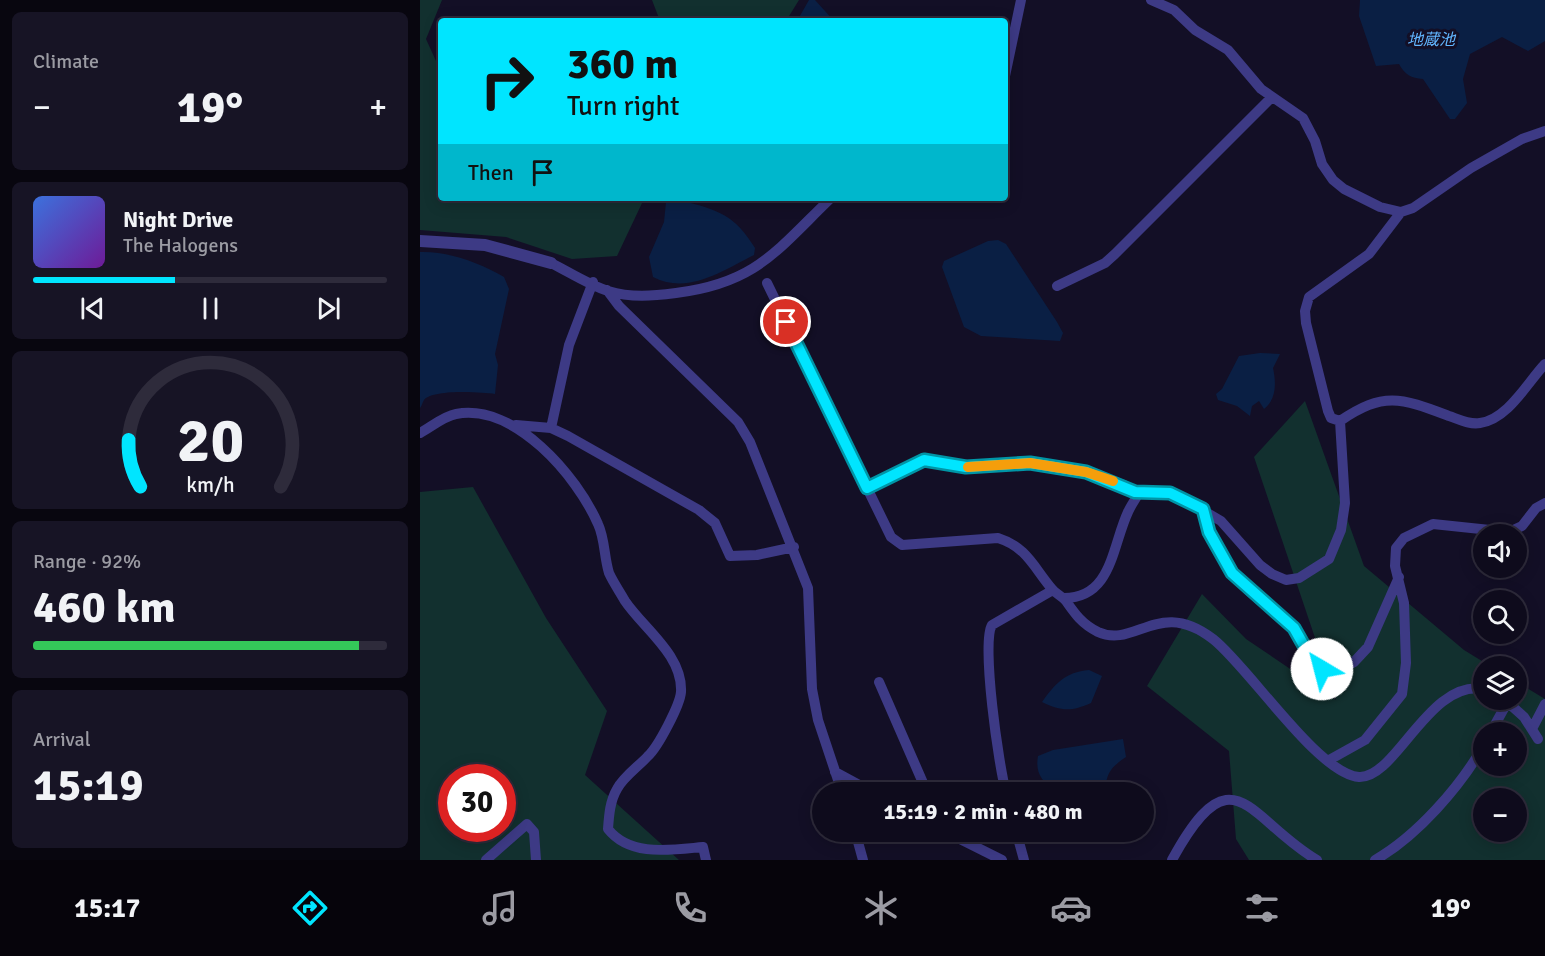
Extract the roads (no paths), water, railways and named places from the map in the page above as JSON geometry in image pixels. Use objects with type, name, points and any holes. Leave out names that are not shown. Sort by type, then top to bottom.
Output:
[{"type":"street","points":[[1008,62],[1021,0]]},
{"type":"street","points":[[1151,0],[1174,10],[1195,30],[1228,50],[1262,89],[1302,118],[1316,141],[1322,164],[1334,180],[1344,189],[1380,207],[1401,212],[1413,208],[1471,168],[1522,139],[1545,131]]},
{"type":"street","points":[[1058,286],[1105,263],[1272,97]]},
{"type":"street","points":[[420,241],[485,245],[551,263],[607,290],[627,296],[650,297],[709,289],[730,282],[775,253],[828,201]]},
{"type":"street","points":[[1340,421],[1331,418],[1328,411],[1311,350],[1305,311],[1309,297],[1369,254],[1401,212]]},
{"type":"street","points":[[551,428],[570,345],[592,282]]},
{"type":"street","points":[[767,283],[891,537],[902,545],[998,538],[1012,543],[1034,563],[1053,590],[1064,598],[1086,626],[1114,636],[1161,622],[1177,621],[1192,625],[1214,640],[1307,743],[1342,771],[1357,777],[1368,776],[1386,764],[1414,728],[1436,707],[1457,694],[1473,689]]},
{"type":"street","points":[[607,290],[619,306],[738,422],[750,441],[794,547],[808,588],[812,689],[818,720],[839,782]]},
{"type":"street","points":[[1340,421],[1363,406],[1380,400],[1423,406],[1465,422],[1481,423],[1507,409],[1545,364]]},
{"type":"street","points":[[420,433],[453,414],[468,412],[512,425],[551,428],[699,510],[715,523],[730,556],[758,555],[794,547]]},
{"type":"street","points":[[867,488],[924,460],[966,467],[1030,463],[1086,472],[1139,492],[1170,493],[1203,509],[1221,521],[1260,565],[1286,580],[1299,578],[1320,567],[1336,547],[1345,503],[1340,421]]},
{"type":"street","points":[[512,425],[530,435],[542,447],[586,500],[599,526],[609,573],[626,602],[667,652],[679,675],[681,693],[675,709],[651,754],[617,788],[609,810],[608,829],[617,841],[627,846],[672,849],[703,847],[706,860]]},
{"type":"street","points":[[1064,598],[1079,598],[1098,585],[1107,571],[1128,511],[1139,492]]},
{"type":"street","points":[[1329,760],[1365,740],[1402,694],[1406,663],[1404,603],[1395,566],[1396,548],[1404,538],[1433,524],[1458,524],[1509,532],[1522,526],[1536,508],[1545,503]]},
{"type":"street","points":[[1203,509],[1209,532],[1232,573],[1294,628],[1311,658],[1322,669],[1332,674],[1354,662],[1368,647],[1399,577]]},
{"type":"street","points":[[1005,782],[988,663],[989,631],[993,625],[1053,590]]},
{"type":"street","points":[[879,682],[923,782]]},
{"type":"street","points":[[1515,710],[1535,734],[1545,704]]},
{"type":"street","points":[[1375,860],[1393,850],[1437,808],[1473,760]]},
{"type":"street","points":[[836,772],[854,782]]},
{"type":"street","points":[[1172,860],[1191,826],[1208,808],[1223,800],[1252,806],[1317,860]]},
{"type":"street","points":[[486,860],[527,824],[534,832],[536,860]]},
{"type":"street","points":[[858,842],[863,860]]},
{"type":"street","points":[[966,842],[1002,860]]},
{"type":"street","points":[[1019,842],[1024,860]]},
{"type":"water","points":[[809,0],[815,0],[831,18],[799,18]]},
{"type":"water","name":"地蔵池","points":[[1360,0],[1545,0],[1545,41],[1528,51],[1502,37],[1470,54],[1463,79],[1467,103],[1455,119],[1450,119],[1423,79],[1409,75],[1399,64],[1376,66],[1359,16]]},
{"type":"water","points":[[683,201],[716,211],[733,221],[755,248],[754,255],[717,274],[692,282],[666,282],[653,277],[649,257],[664,222],[666,202]]},
{"type":"water","points":[[998,240],[1006,244],[1057,322],[1063,333],[1060,341],[981,336],[964,327],[942,267],[944,261],[988,241]]},
{"type":"water","points":[[420,252],[464,259],[504,277],[509,289],[495,354],[498,365],[495,394],[458,392],[437,394],[424,400],[420,408]]},
{"type":"water","points":[[1260,353],[1280,354],[1273,368],[1275,379],[1271,400],[1264,409],[1259,401],[1252,406],[1250,416],[1237,406],[1218,400],[1216,394],[1222,389],[1239,356]]},
{"type":"water","points":[[1089,670],[1102,676],[1091,703],[1078,708],[1066,709],[1042,702],[1061,680],[1073,673]]},
{"type":"water","points":[[1123,739],[1126,757],[1116,764],[1107,782],[1045,782],[1039,772],[1038,756],[1053,750]]}]
